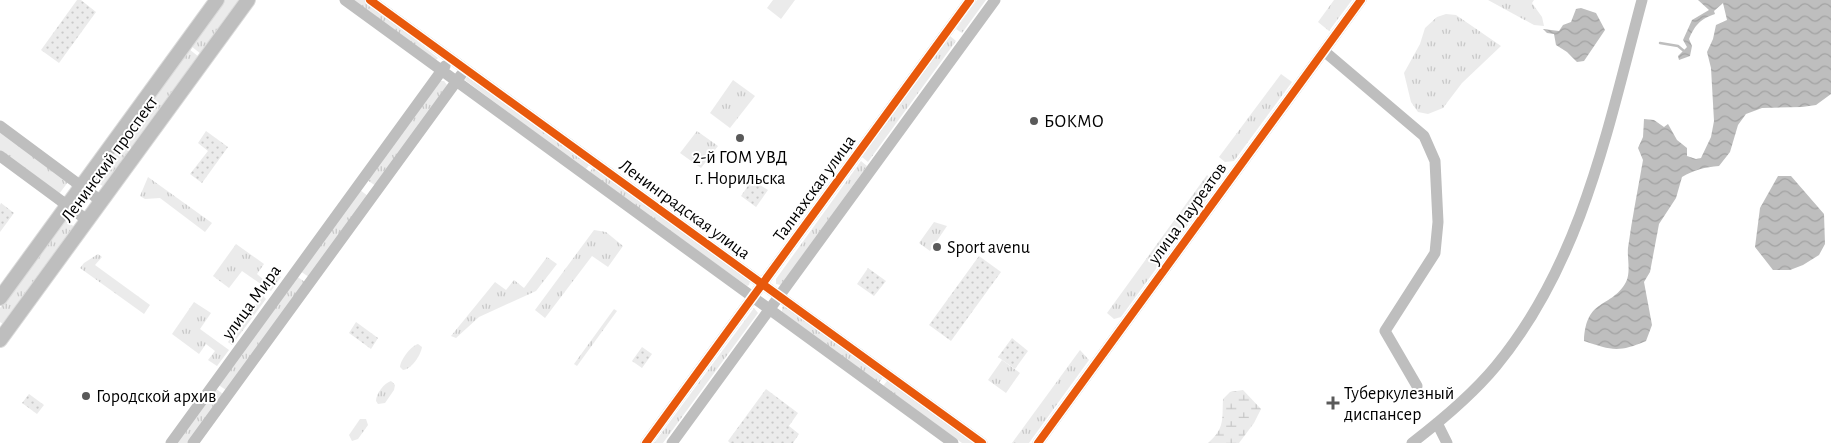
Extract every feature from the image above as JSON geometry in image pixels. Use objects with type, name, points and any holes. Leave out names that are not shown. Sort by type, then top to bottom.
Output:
[{"type":"main road","name":"Ленинский проспект","points":[[0,298],[217,0]]},
{"type":"main road","name":"Ленинский проспект","points":[[0,340],[248,0]]},
{"type":"street","name":"Ленинградская улица","points":[[345,0],[953,443]]},
{"type":"street","name":"Ленинградская улица","points":[[370,0],[982,443]]},
{"type":"street","name":"Талнахская улица","points":[[646,443],[970,0]]},
{"type":"street","name":"Талнахская улица","points":[[672,443],[995,0]]},
{"type":"street","name":"улица Лауреатов","points":[[1038,443],[1361,0]]},
{"type":"street","points":[[1412,443],[1469,395],[1496,366],[1521,333],[1543,299],[1571,242],[1593,177],[1642,0]]},
{"type":"street","points":[[1324,52],[1424,136],[1435,162],[1438,222],[1435,253],[1385,331],[1417,386]]},
{"type":"street","name":"улица Мира","points":[[171,443],[451,58]]},
{"type":"street","name":"улица Мира","points":[[193,443],[465,69]]},
{"type":"street","points":[[0,126],[102,201]]},
{"type":"street","points":[[0,156],[87,220]]},
{"type":"street","points":[[360,182],[375,193]]},
{"type":"street","points":[[1438,423],[1447,443]]},
{"type":"green space","points":[[77,0],[81,0],[96,12],[59,63],[41,50]]},
{"type":"green space","points":[[224,0],[240,0],[201,54],[191,46]]},
{"type":"green space","points":[[352,0],[366,0],[438,58],[436,60]]},
{"type":"green space","points":[[773,0],[795,0],[781,19],[767,8]]},
{"type":"green space","points":[[977,0],[986,0],[962,33],[956,29]]},
{"type":"green space","points":[[1334,0],[1352,0],[1329,31],[1318,22]]},
{"type":"green space","points":[[1488,0],[1534,0],[1532,3],[1542,17],[1544,26],[1534,25]]},
{"type":"green space","points":[[1446,14],[1456,15],[1501,46],[1462,83],[1443,108],[1428,114],[1418,112],[1411,102],[1404,73],[1420,44],[1425,28],[1437,17]]},
{"type":"green space","points":[[950,36],[956,41],[868,162],[862,157]]},
{"type":"green space","points":[[189,49],[199,57],[104,187],[94,180]]},
{"type":"green space","points":[[1281,74],[1292,82],[1234,161],[1225,162],[1219,157]]},
{"type":"green space","points":[[467,76],[590,164],[585,170],[465,80]]},
{"type":"green space","points":[[733,80],[755,96],[730,128],[710,113]]},
{"type":"green space","points":[[440,81],[444,81],[447,85],[376,186],[367,180]]},
{"type":"green space","points":[[0,130],[68,182],[59,194],[0,152]]},
{"type":"green space","points":[[206,131],[228,147],[202,183],[190,174],[208,151],[198,143]]},
{"type":"green space","points":[[697,131],[718,146],[701,168],[680,153]]},
{"type":"green space","points":[[861,161],[867,166],[781,285],[776,284],[776,279]]},
{"type":"green space","points":[[594,166],[750,281],[749,285],[747,286],[589,173]]},
{"type":"green space","points":[[1207,175],[1217,185],[1121,317],[1114,319],[1107,313]]},
{"type":"green space","points":[[148,177],[212,223],[205,232],[160,198],[145,199],[140,196]]},
{"type":"green space","points":[[752,180],[768,190],[756,207],[741,196]]},
{"type":"green space","points":[[360,190],[368,196],[309,277],[300,271]]},
{"type":"green space","points":[[1,203],[14,213],[0,232],[0,205]]},
{"type":"green space","points":[[64,220],[75,227],[4,325],[0,322],[0,308]]},
{"type":"green space","points":[[934,222],[947,226],[930,251],[919,243]]},
{"type":"green space","points":[[594,230],[606,232],[623,246],[608,267],[592,256],[545,318],[535,310]]},
{"type":"green space","points":[[236,244],[264,264],[257,274],[265,281],[273,271],[281,277],[271,291],[242,271],[229,288],[213,276]]},
{"type":"green space","points":[[98,254],[102,257],[95,265],[150,305],[144,314],[80,268]]},
{"type":"green space","points":[[979,256],[1001,272],[951,341],[929,325]]},
{"type":"green space","points":[[547,257],[557,264],[536,291],[479,317],[456,338],[451,336],[495,282],[506,290],[514,280],[524,288]]},
{"type":"green space","points":[[868,268],[886,281],[874,296],[857,284]]},
{"type":"green space","points":[[296,276],[305,282],[226,390],[217,384]]},
{"type":"green space","points":[[262,295],[266,299],[232,345],[228,342]]},
{"type":"green space","points":[[194,302],[211,313],[200,329],[229,350],[217,366],[208,360],[215,351],[206,344],[199,354],[172,334]]},
{"type":"green space","points":[[785,306],[884,376],[879,383],[782,312],[782,307]]},
{"type":"green space","points":[[754,308],[758,313],[663,443],[654,443]]},
{"type":"green space","points":[[614,309],[617,311],[577,366],[574,364]]},
{"type":"green space","points":[[356,322],[378,338],[371,349],[349,333]]},
{"type":"green space","points":[[1012,338],[1028,351],[1015,369],[998,357]]},
{"type":"green space","points":[[418,344],[422,347],[418,358],[409,368],[403,370],[400,367],[404,357],[412,347]]},
{"type":"green space","points":[[642,347],[652,354],[642,368],[632,361]]},
{"type":"green space","points":[[1080,350],[1089,360],[1029,443],[1012,443]]},
{"type":"green space","points":[[1002,360],[1020,373],[1006,393],[988,380]]},
{"type":"green space","points":[[888,380],[975,443],[962,443],[883,386]]},
{"type":"green space","points":[[391,381],[395,385],[394,390],[385,403],[378,404],[376,398],[379,392],[383,386]]},
{"type":"green space","points":[[215,388],[223,394],[188,443],[175,443]]},
{"type":"green space","points":[[766,389],[798,413],[789,426],[799,434],[793,443],[730,443],[728,441]]},
{"type":"green space","points":[[1243,390],[1261,409],[1254,423],[1239,443],[1208,443],[1217,433],[1222,423],[1223,399],[1230,392]]},
{"type":"green space","points":[[29,394],[44,405],[37,414],[22,403]]},
{"type":"green space","points":[[360,419],[366,419],[368,425],[358,439],[352,441],[349,435]]},
{"type":"water","points":[[1698,0],[1831,0],[1831,94],[1816,105],[1762,108],[1746,114],[1738,125],[1730,152],[1719,166],[1700,169],[1682,177],[1676,198],[1659,224],[1650,272],[1644,282],[1652,325],[1646,341],[1615,349],[1584,341],[1589,317],[1594,310],[1620,290],[1626,282],[1629,269],[1628,248],[1643,160],[1638,148],[1643,137],[1644,119],[1654,120],[1664,127],[1668,124],[1677,140],[1687,148],[1687,156],[1696,159],[1701,158],[1711,137],[1714,121],[1711,68],[1707,52],[1713,39],[1716,25],[1727,20],[1723,3],[1714,11],[1715,14],[1705,18],[1696,26],[1689,39],[1692,46],[1690,56],[1679,60],[1678,56],[1687,47],[1683,40],[1692,20],[1709,10]]},
{"type":"water","points":[[1581,8],[1596,13],[1605,30],[1584,61],[1577,62],[1556,45],[1554,34],[1547,33],[1543,29],[1559,31],[1563,25],[1571,22],[1576,9]]},
{"type":"water","points":[[1778,176],[1791,176],[1824,214],[1825,244],[1819,255],[1803,265],[1790,270],[1773,270],[1755,247],[1760,208]]},
{"type":"waterway","points":[[1660,43],[1678,46],[1684,51]]},
{"type":"cycle path","points":[[370,0],[982,443]]},
{"type":"cycle path","points":[[646,443],[970,0]]},
{"type":"cycle path","points":[[1038,443],[1361,0]]},
{"type":"place","name":"БОКМО","points":[[1034,121]]},
{"type":"place","name":"2-й ГОМ УВД г. Норильска","points":[[740,138]]},
{"type":"place","name":"Sport avenu","points":[[937,247]]},
{"type":"place","name":"Городской архив","points":[[86,396]]},
{"type":"place","name":"Туберкулезный диспансер","points":[[1333,403]]}]
